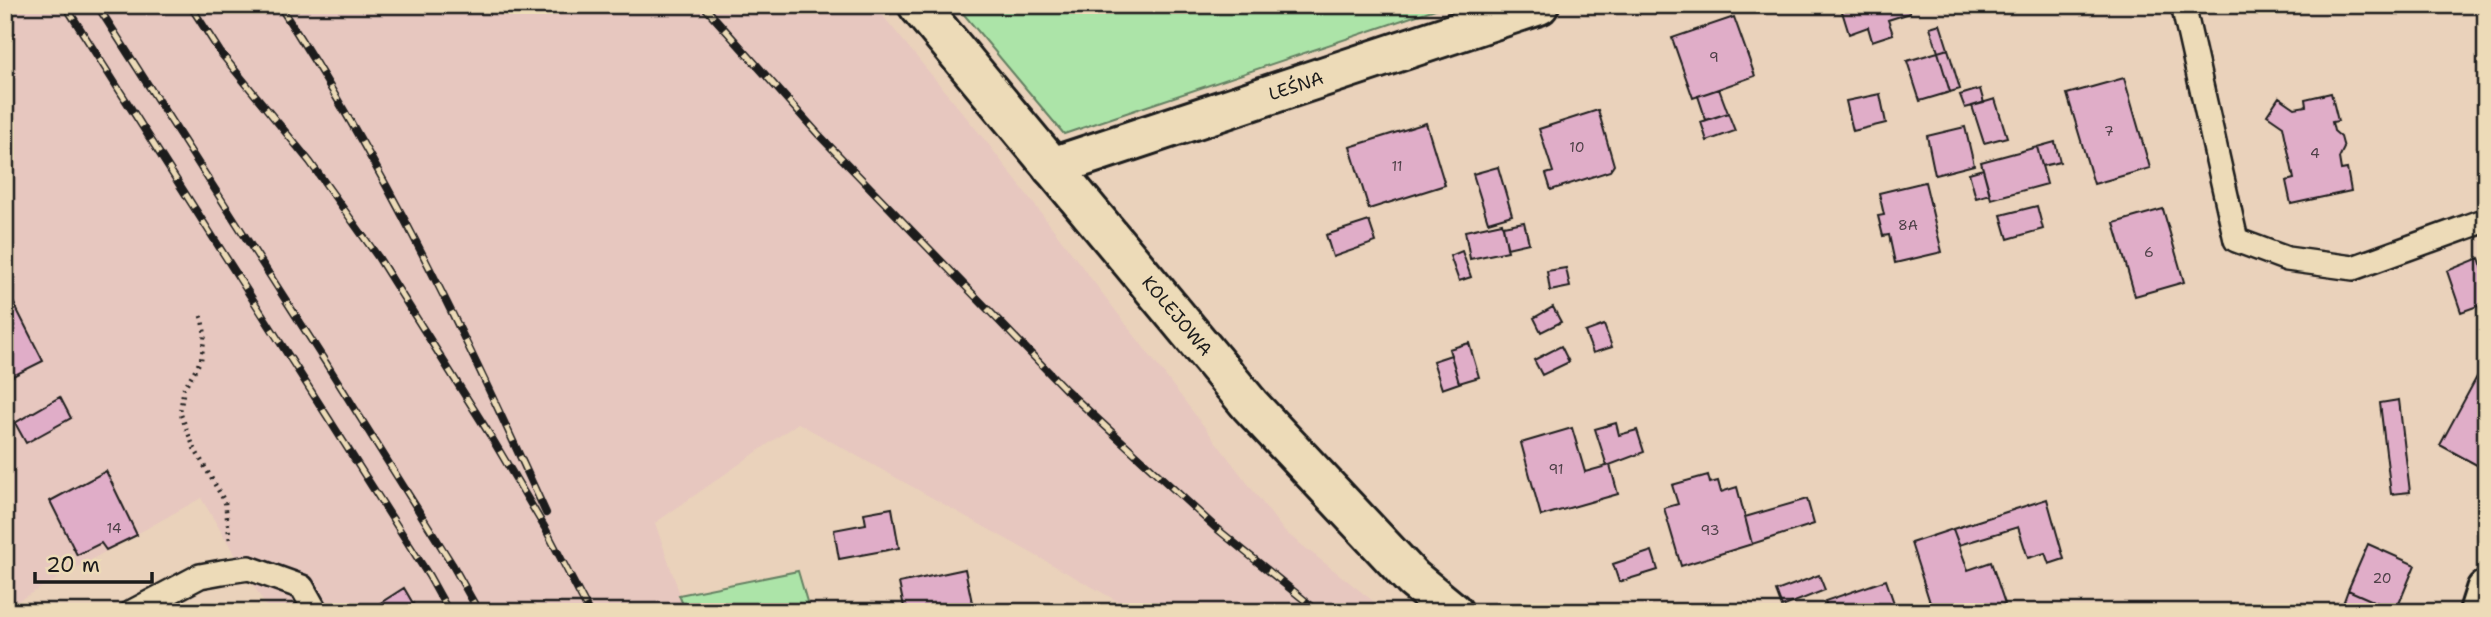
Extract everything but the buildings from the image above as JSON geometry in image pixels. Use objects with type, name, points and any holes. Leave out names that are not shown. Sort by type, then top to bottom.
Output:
[{"type":"street","name":"KOLEJOWA","points":[[918,5],[1250,405],[1413,579],[1453,612]]},
{"type":"street","name":"LEŚNA","points":[[1052,167],[1539,5]]},
{"type":"street","points":[[2479,612],[2486,590]]},
{"type":"lane","points":[[2183,5],[2236,240],[2287,259],[2353,268],[2486,220]]},
{"type":"lane","points":[[132,612],[200,576],[248,568],[302,587],[316,612]]},
{"type":"path","points":[[201,316],[205,334],[201,360],[184,388],[180,412],[194,448],[225,502],[230,539],[222,572]]},
{"type":"shaded area","points":[[5,5],[874,5],[989,145],[1284,531],[1387,612],[1137,612],[798,423],[655,523],[686,612],[255,612],[266,606],[201,498],[5,608]]},
{"type":"green space","points":[[956,5],[1447,5],[1064,134]]},
{"type":"green space","points":[[798,571],[810,612],[686,612],[679,595]]},
{"type":"railway","points":[[65,5],[429,576],[449,612]]},
{"type":"railway","points":[[97,5],[326,363],[452,564],[479,612]]},
{"type":"railway","points":[[190,5],[220,52],[310,162],[378,257],[490,435],[545,528],[589,612]]},
{"type":"railway","points":[[279,5],[318,66],[389,191],[454,318],[546,513]]},
{"type":"railway","points":[[703,5],[819,135],[1066,390],[1216,528],[1319,612]]}]
